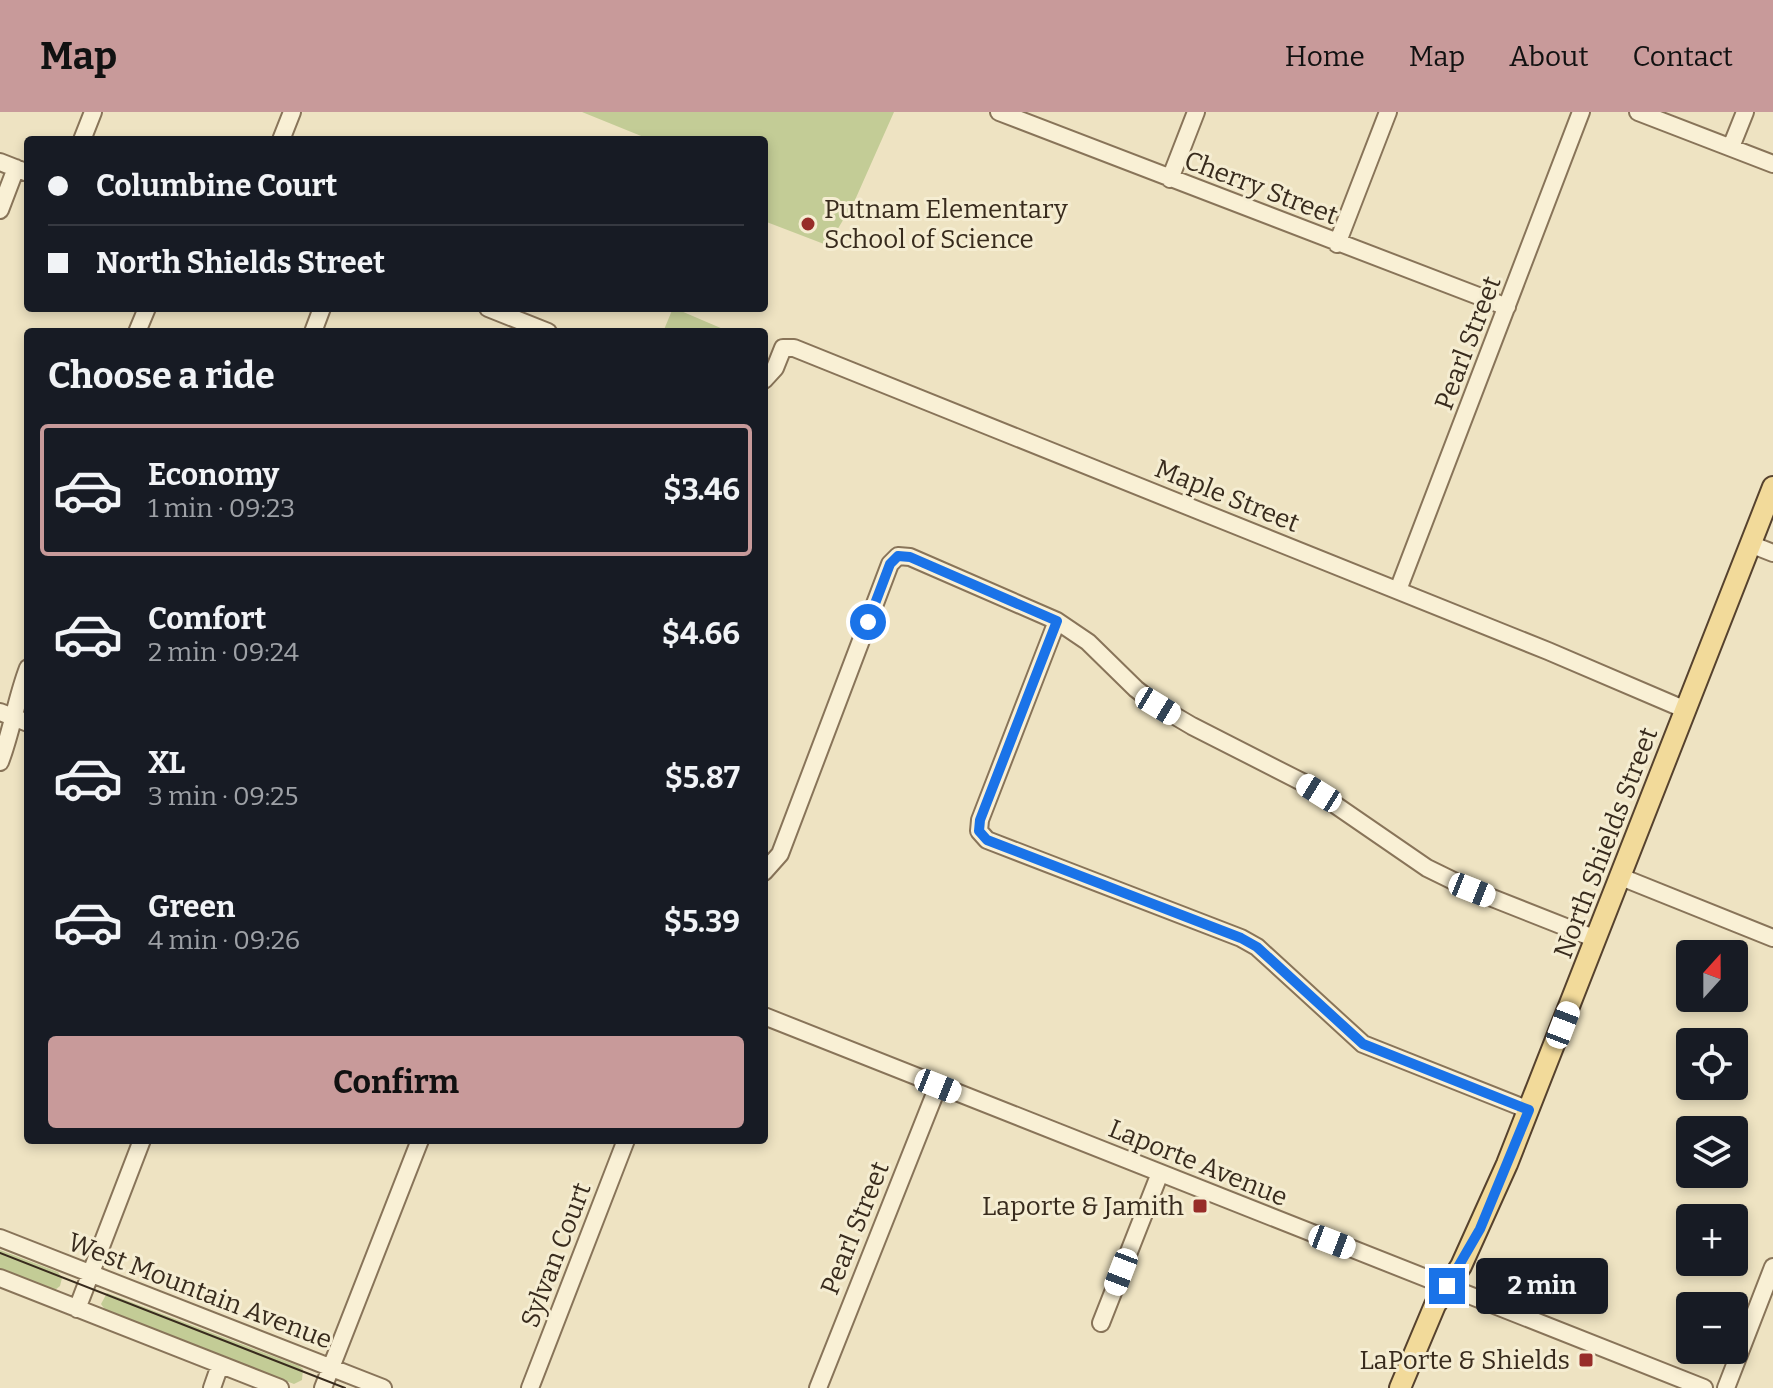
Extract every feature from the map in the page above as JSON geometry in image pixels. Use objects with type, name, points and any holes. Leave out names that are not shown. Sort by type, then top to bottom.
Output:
[{"type":"main road","name":"North Shields Street","points":[[1400,1388],[1435,1305],[1480,1229],[1773,487]]},
{"type":"street","points":[[84,136],[93,112]]},
{"type":"street","points":[[283,136],[292,112]]},
{"type":"street","name":"Cherry Street","points":[[1001,112],[1507,307]]},
{"type":"street","points":[[1170,179],[1196,112]]},
{"type":"street","points":[[1337,244],[1388,112]]},
{"type":"street","name":"Pearl Street","points":[[1398,590],[1581,112]]},
{"type":"street","points":[[1638,112],[1773,164]]},
{"type":"street","points":[[1731,147],[1745,112]]},
{"type":"street","points":[[0,210],[15,168]]},
{"type":"street","points":[[497,312],[535,328]]},
{"type":"street","name":"Maple Street","points":[[768,376],[775,368],[783,348],[794,348],[1398,590],[1686,710]]},
{"type":"street","points":[[1750,544],[1773,553]]},
{"type":"street","points":[[768,868],[780,854],[890,564],[898,556],[910,557],[1057,621],[1088,642],[1158,706],[1302,782],[1427,868],[1472,890],[1596,939]]},
{"type":"street","points":[[1057,621],[980,820],[979,831],[987,840],[1241,938],[1257,947],[1363,1044],[1529,1110]]},
{"type":"street","points":[[0,762],[24,679]]},
{"type":"street","points":[[1621,877],[1773,938]]},
{"type":"street","name":"Laporte Avenue","points":[[768,1018],[1704,1388]]},
{"type":"street","name":"Pearl Street","points":[[818,1388],[938,1086]]},
{"type":"street","points":[[77,1309],[140,1144]]},
{"type":"street","points":[[323,1388],[418,1144]]},
{"type":"street","name":"Sylvan Court","points":[[530,1388],[624,1144]]},
{"type":"street","points":[[1101,1323],[1160,1173]]},
{"type":"street","name":"West Mountain Avenue","points":[[0,1238],[383,1388]]},
{"type":"street","points":[[1726,1388],[1773,1267]]},
{"type":"street","points":[[0,1278],[280,1388]]},
{"type":"street","points":[[212,1388],[220,1365]]},
{"type":"green space","points":[[582,112],[894,112],[855,200],[830,242],[824,244],[768,223],[768,136],[641,136]]},
{"type":"green space","points":[[671,312],[683,312],[721,328],[665,328]]},
{"type":"green space","points":[[0,1250],[58,1272],[62,1278],[60,1286],[49,1290],[0,1271]]},
{"type":"green space","points":[[107,1293],[299,1366],[303,1369],[302,1380],[294,1384],[106,1311],[101,1304]]},
{"type":"tram line","points":[[0,1253],[345,1388]]},
{"type":"place","name":"Putnam Elementary School of Science","points":[[808,224]]},
{"type":"place","name":"Laporte & Jamith","points":[[1200,1206]]},
{"type":"place","name":"LaPorte & Shields","points":[[1586,1360]]},
{"type":"route","points":[[868,622],[890,564],[898,556],[910,557],[1057,621],[980,820],[979,831],[987,840],[1241,938],[1257,947],[1363,1044],[1529,1110],[1480,1229],[1447,1286]]}]
